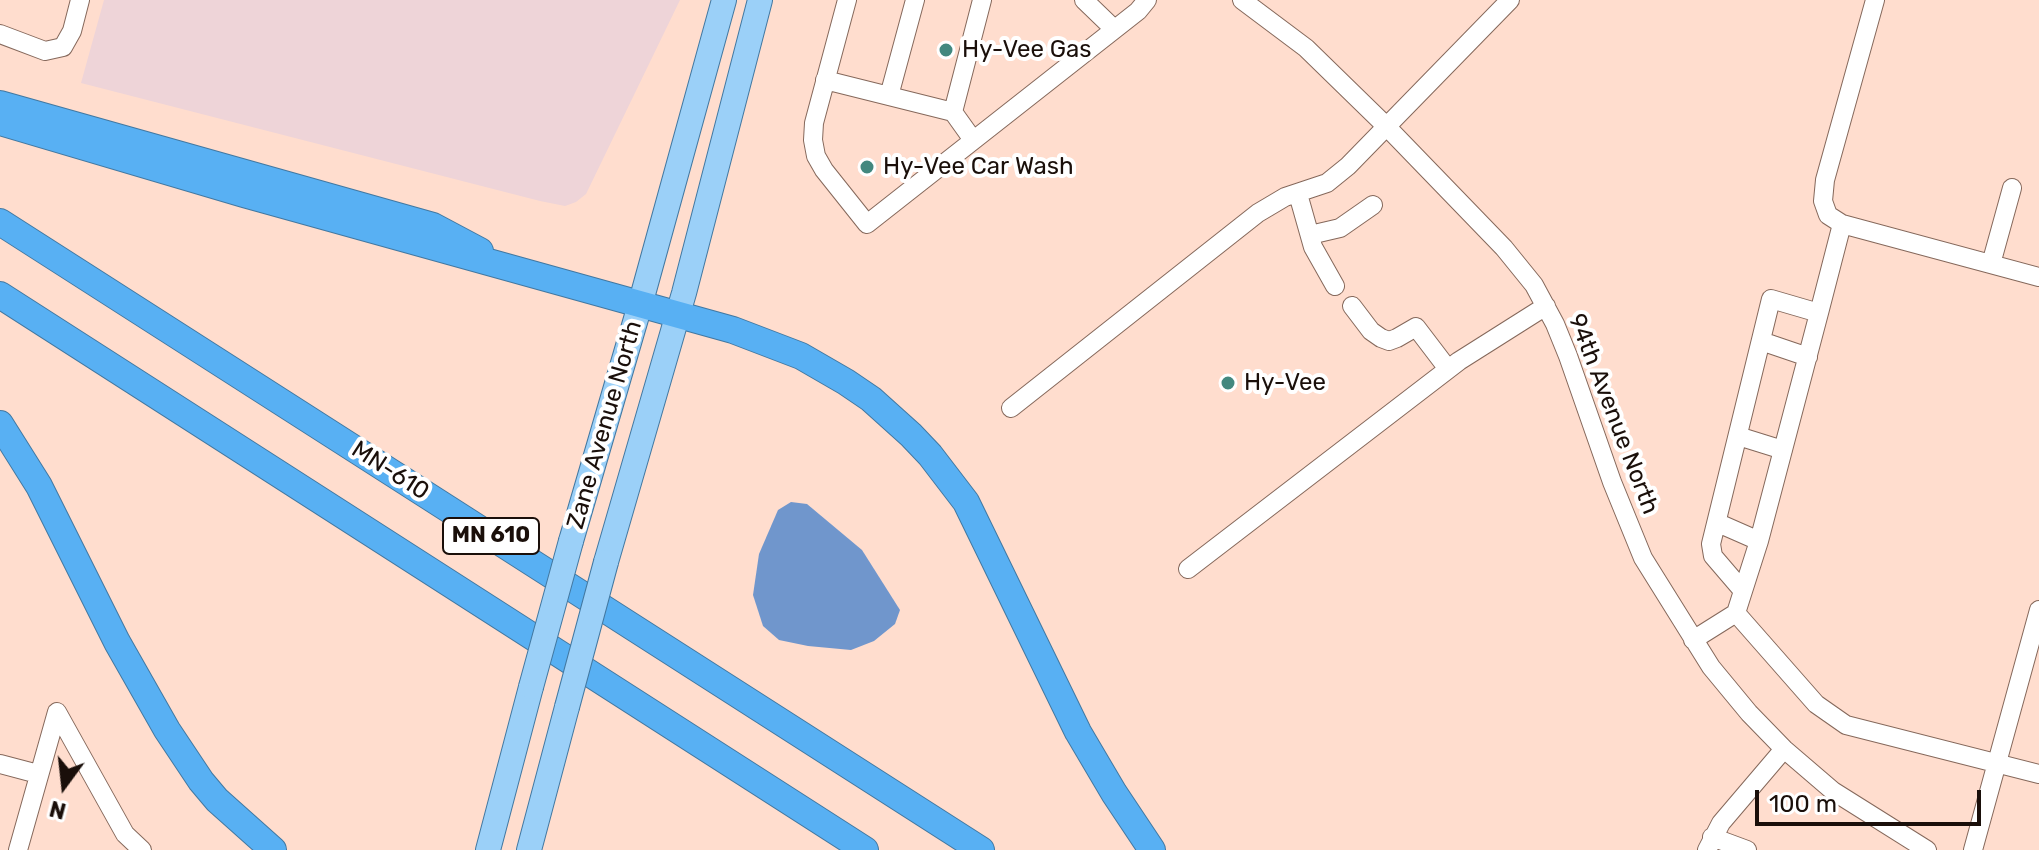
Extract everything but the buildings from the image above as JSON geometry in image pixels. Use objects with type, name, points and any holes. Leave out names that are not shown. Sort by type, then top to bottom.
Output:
[{"type":"highway","points":[[0,104],[433,226],[455,235],[498,265]]},
{"type":"highway","points":[[0,122],[754,337],[825,369],[871,399],[930,455],[966,502],[1078,732],[1152,850]]},
{"type":"highway","name":"MN-610","points":[[0,222],[981,850]]},
{"type":"highway","name":"MN 610","points":[[0,295],[865,850]]},
{"type":"highway","points":[[0,424],[44,496],[117,642],[167,730],[217,800],[273,850]]},
{"type":"main road","name":"Zane Avenue North","points":[[488,850],[571,541],[724,0]]},
{"type":"main road","points":[[722,153],[748,0]]},
{"type":"main road","name":"Zane Avenue North","points":[[529,850],[606,562],[678,315],[760,0]]},
{"type":"street","points":[[0,34],[45,51],[63,47],[72,31],[80,0]]},
{"type":"street","points":[[847,0],[814,123],[813,140],[816,156],[824,170],[867,224],[1138,11],[1147,0]]},
{"type":"street","points":[[889,96],[915,0]]},
{"type":"street","points":[[953,112],[982,0]]},
{"type":"street","points":[[1084,0],[1114,29]]},
{"type":"street","name":"94th Avenue North","points":[[1242,0],[1306,48],[1386,126],[1504,248],[1534,285],[1568,356],[1601,453],[1643,558],[1711,667],[1784,749],[1833,791],[1927,850]]},
{"type":"street","points":[[1011,408],[1258,213],[1285,197],[1327,183],[1348,166],[1510,0]]},
{"type":"street","points":[[1875,0],[1825,180],[1823,201],[1828,215],[1842,224],[2039,277]]},
{"type":"street","points":[[825,80],[953,112],[973,140]]},
{"type":"street","points":[[1991,264],[2012,188]]},
{"type":"street","points":[[1298,194],[1321,265],[1335,286]]},
{"type":"street","points":[[1310,235],[1340,228],[1373,205]]},
{"type":"street","points":[[1693,640],[1736,613],[1759,541],[1842,224]]},
{"type":"street","points":[[1743,591],[1713,556],[1711,544],[1771,299],[1819,313]]},
{"type":"street","points":[[1352,306],[1371,331],[1389,341],[1416,327],[1448,369]]},
{"type":"street","points":[[1188,569],[1448,369],[1546,306]]},
{"type":"street","points":[[1761,341],[1808,357]]},
{"type":"street","points":[[1738,436],[1783,450]]},
{"type":"street","points":[[1718,523],[1759,541]]},
{"type":"street","points":[[1973,850],[2039,610]]},
{"type":"street","points":[[1736,613],[1816,704],[1846,725],[2039,774]]},
{"type":"street","points":[[18,850],[57,712],[125,834],[142,850]]},
{"type":"street","points":[[1747,850],[1709,844],[1721,823],[1784,749]]},
{"type":"street","points":[[0,764],[38,774]]},
{"type":"shaded area","points":[[104,0],[680,0],[586,194],[565,206],[81,83]]},
{"type":"water","points":[[791,502],[807,504],[862,550],[900,610],[895,624],[874,641],[851,650],[808,646],[779,640],[763,626],[753,595],[759,554],[778,510]]},
{"type":"place","name":"Hy-Vee Gas","points":[[946,50]]},
{"type":"place","name":"Hy-Vee Car Wash","points":[[867,167]]},
{"type":"place","name":"Hy-Vee","points":[[1228,383]]}]
